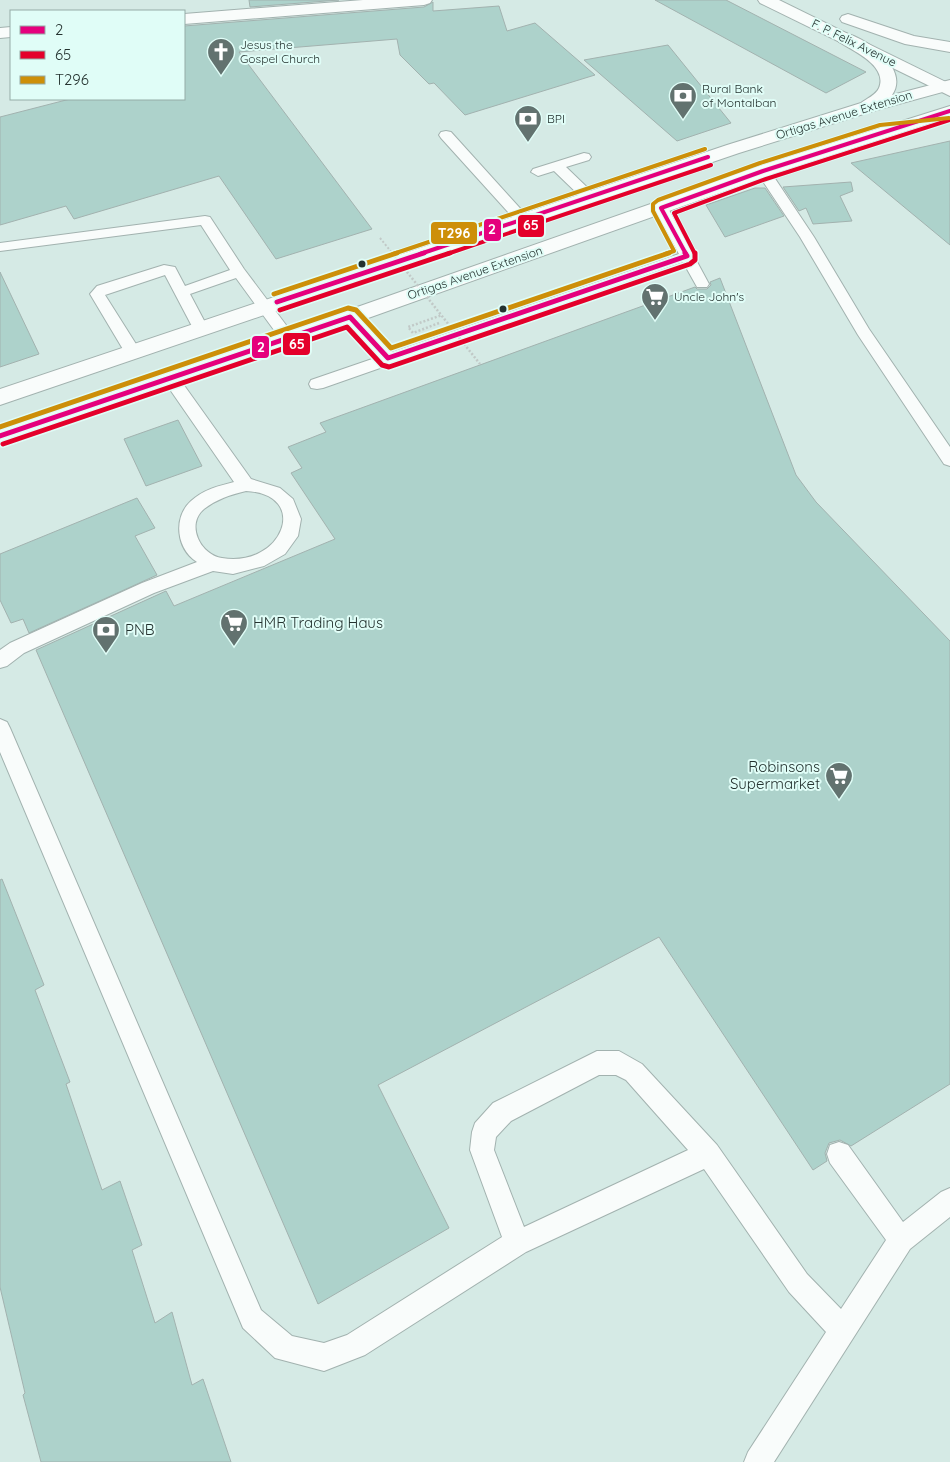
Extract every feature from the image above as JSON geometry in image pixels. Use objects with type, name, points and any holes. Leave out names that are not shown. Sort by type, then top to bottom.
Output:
[{"type":"main road","points":[[185,19],[424,0]]},
{"type":"main road","name":"F. P. Felix Avenue","points":[[766,0],[947,87]]},
{"type":"main road","name":"F. P. Felix Avenue","points":[[832,12],[925,59]]},
{"type":"main road","points":[[848,19],[911,40],[950,47]]},
{"type":"main road","points":[[845,38],[879,60],[889,76],[888,88],[867,107]]},
{"type":"main road","name":"Ortigas Avenue Extension","points":[[0,397],[588,196],[867,107],[947,87]]},
{"type":"main road","name":"Ortigas Avenue Extension","points":[[0,436],[350,317],[763,171],[950,110]]},
{"type":"main road","points":[[883,133],[950,128]]},
{"type":"lane","points":[[446,135],[522,219]]},
{"type":"lane","points":[[538,172],[584,157]]},
{"type":"lane","points":[[557,166],[588,196]]},
{"type":"lane","points":[[763,171],[807,237],[863,331],[950,460]]},
{"type":"lane","points":[[661,208],[702,284]]},
{"type":"lane","points":[[0,247],[205,220],[239,272],[287,337]]},
{"type":"lane","points":[[317,384],[687,256]]},
{"type":"lane","points":[[133,352],[97,294],[98,292],[164,270],[170,270],[200,328]]},
{"type":"lane","points":[[182,292],[239,272]]},
{"type":"lane","points":[[350,317],[388,358]]},
{"type":"lane","points":[[170,378],[246,485]]},
{"type":"lane","points":[[246,485],[264,487],[278,494],[289,504],[294,517],[292,532],[284,545],[270,556],[252,564],[232,566],[214,563],[199,556],[189,545],[185,531],[188,517],[197,504],[211,494],[228,487],[246,485]]},
{"type":"lane","points":[[0,660],[17,648],[140,592],[214,563]]},
{"type":"lane","points":[[0,728],[252,1318],[285,1348],[324,1357],[355,1344],[517,1243],[708,1154]]},
{"type":"lane","points":[[517,1243],[482,1150],[484,1132],[502,1112],[597,1063],[619,1063],[634,1072],[708,1154],[798,1284],[843,1331]]},
{"type":"lane","points":[[840,1154],[901,1240]]},
{"type":"lane","points":[[758,1462],[901,1240],[950,1200]]},
{"type":"path","points":[[380,238],[480,364]]},
{"type":"path","points":[[439,323],[413,333],[408,327],[442,315]]},
{"type":"building","points":[[249,0],[339,0],[250,7]]},
{"type":"building","points":[[655,0],[726,0],[866,72],[826,93]]},
{"type":"building","points":[[433,2],[433,11],[499,6],[507,31],[535,23],[595,75],[465,115],[434,83],[429,84],[400,55],[397,39],[239,52],[372,229],[276,259],[219,176],[74,219],[66,206],[0,225],[0,117],[66,100],[185,100],[185,26],[424,7]]},
{"type":"building","points":[[668,45],[731,123],[677,141],[584,60]]},
{"type":"building","points":[[950,141],[950,245],[851,163]]},
{"type":"building","points":[[851,182],[853,191],[840,196],[852,221],[813,224],[806,208],[799,211],[783,187]]},
{"type":"building","points":[[755,188],[765,188],[784,216],[725,237],[706,205]]},
{"type":"building","points":[[0,272],[39,354],[0,367]]},
{"type":"building","points":[[720,278],[796,475],[816,502],[950,641],[950,1084],[851,1146],[840,1140],[829,1143],[825,1153],[827,1161],[813,1170],[659,937],[378,1085],[449,1228],[318,1304],[36,650],[166,591],[174,606],[335,539],[291,473],[302,468],[288,447],[326,432],[320,423],[695,287],[697,289],[707,289],[711,285],[710,282]]},
{"type":"building","points":[[178,420],[202,466],[146,486],[124,439]]},
{"type":"building","points":[[137,498],[155,528],[135,536],[157,575],[29,633],[23,619],[11,623],[0,600],[0,554]]},
{"type":"building","points":[[2,879],[44,985],[35,990],[70,1082],[66,1084],[102,1190],[120,1181],[142,1245],[132,1250],[155,1323],[172,1312],[192,1385],[203,1379],[231,1462],[41,1462],[23,1395],[25,1393],[0,1287],[0,880]]},
{"type":"transit line","name":"2","points":[[0,436],[350,317],[388,358],[687,256],[661,208],[763,171],[950,111]]},
{"type":"transit line","name":"T296","points":[[0,427],[348,308],[356,310],[391,348],[674,251],[653,211],[653,204],[658,200],[760,163],[880,125],[949,118]]},
{"type":"transit line","name":"65","points":[[3,444],[347,327],[382,365],[389,367],[690,264],[695,260],[695,253],[674,213],[766,179],[950,120]]},
{"type":"transit line","name":"T296","points":[[274,294],[705,149]]},
{"type":"transit line","name":"2","points":[[277,302],[708,157]]},
{"type":"transit line","name":"65","points":[[280,310],[711,165]]},
{"type":"place","name":"Jesus the Gospel Church","points":[[221,76]]},
{"type":"place","name":"Rural Bank of Montalban","points":[[683,120]]},
{"type":"place","name":"BPI","points":[[528,143]]},
{"type":"place","name":"Uncle John's","points":[[655,321]]},
{"type":"place","name":"HMR Trading Haus","points":[[234,647]]},
{"type":"place","name":"PNB","points":[[106,654]]},
{"type":"place","name":"Robinsons Supermarket","points":[[839,800]]}]
